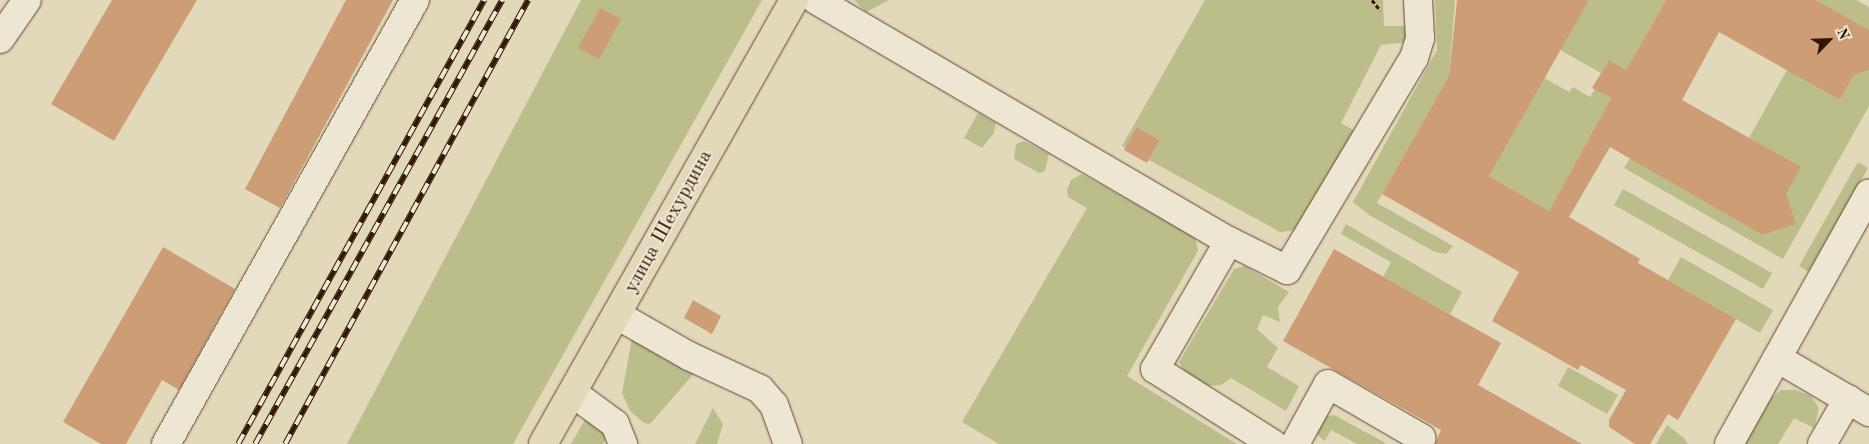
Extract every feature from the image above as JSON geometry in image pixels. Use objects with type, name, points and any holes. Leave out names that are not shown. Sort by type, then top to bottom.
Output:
[{"type":"main road","name":"улица Шехурдина","points":[[543,444],[794,0]]},
{"type":"lane","points":[[0,38],[27,0]]},
{"type":"lane","points":[[166,444],[414,0]]},
{"type":"lane","points":[[816,0],[1229,240],[1287,270],[1414,58],[1420,38],[1418,0]]},
{"type":"lane","points":[[1729,444],[1869,193]]},
{"type":"lane","points":[[1229,240],[1155,370],[1273,444]]},
{"type":"lane","points":[[617,315],[690,356],[760,389],[774,405],[788,444]]},
{"type":"lane","points":[[1777,358],[1859,405],[1822,444]]},
{"type":"lane","points":[[1295,444],[1328,384],[1421,438],[1418,444]]},
{"type":"lane","points":[[573,393],[615,424],[623,444]]},
{"type":"path","points":[[1372,0],[1380,10]]},
{"type":"green space","points":[[581,0],[762,0],[513,444],[347,444]]},
{"type":"green space","points":[[854,0],[889,0],[866,12]]},
{"type":"green space","points":[[1205,0],[1383,0],[1384,26],[1407,26],[1408,42],[1381,45],[1341,123],[1355,131],[1299,230],[1280,232],[1149,160],[1160,140],[1138,127],[1126,148],[1122,146]]},
{"type":"green space","points":[[1435,0],[1455,0],[1449,76],[1377,203],[1453,246],[1446,254],[1435,252],[1369,215],[1353,202],[1437,50]]},
{"type":"green space","points":[[1589,0],[1666,0],[1626,70],[1609,60],[1601,73],[1560,50]]},
{"type":"green space","points":[[1816,0],[1856,0],[1869,7],[1869,30]]},
{"type":"green space","points":[[1787,70],[1840,100],[1854,75],[1869,70],[1869,106],[1783,259],[1624,168],[1630,158],[1762,235],[1795,224],[1749,138]]},
{"type":"green space","points":[[1544,78],[1569,92],[1573,87],[1590,97],[1595,89],[1611,98],[1549,211],[1489,176]]},
{"type":"green space","points":[[978,113],[996,123],[994,133],[982,148],[964,138]]},
{"type":"green space","points":[[1024,141],[1049,154],[1045,171],[1039,173],[1014,159],[1016,144]]},
{"type":"green space","points":[[1858,162],[1868,168],[1809,272],[1799,266]]},
{"type":"green space","points":[[1082,174],[1195,237],[1198,250],[1127,376],[1237,444],[999,444],[962,422],[1087,208],[1068,197],[1067,190],[1071,180]]},
{"type":"green space","points":[[1623,189],[1772,273],[1763,289],[1614,205]]},
{"type":"green space","points":[[1346,224],[1462,292],[1450,314],[1383,277],[1391,262],[1341,234]]},
{"type":"green space","points":[[1681,257],[1773,310],[1760,333],[1668,280]]},
{"type":"green space","points":[[1245,266],[1289,292],[1278,307],[1280,322],[1263,315],[1257,329],[1278,348],[1267,367],[1299,386],[1286,411],[1231,378],[1221,385],[1206,386],[1188,377],[1179,362],[1234,269]]},
{"type":"green space","points":[[633,333],[697,370],[650,424],[644,423],[630,411],[622,393]]},
{"type":"green space","points":[[1568,367],[1618,395],[1607,414],[1558,386]]},
{"type":"green space","points":[[1781,390],[1796,390],[1811,396],[1819,408],[1814,428],[1794,418],[1778,444],[1745,444],[1771,398]]},
{"type":"green space","points":[[713,408],[723,424],[717,444],[695,444]]},
{"type":"green space","points":[[1334,415],[1385,444],[1357,444],[1331,430],[1325,441],[1314,432],[1321,417]]},
{"type":"green space","points":[[586,418],[610,432],[603,444],[571,444]]},
{"type":"green space","points":[[1667,425],[1684,438],[1688,444],[1656,444]]},
{"type":"building","points":[[112,0],[197,0],[114,141],[51,104]]},
{"type":"building","points":[[346,0],[393,0],[280,208],[245,189]]},
{"type":"building","points":[[1457,0],[1589,0],[1489,176],[1549,211],[1611,98],[1592,88],[1609,60],[1626,70],[1666,0],[1816,0],[1869,30],[1869,70],[1854,75],[1840,100],[1719,32],[1682,100],[1801,167],[1786,194],[1796,224],[1762,235],[1610,147],[1569,217],[1640,259],[1638,263],[1736,319],[1678,420],[1668,414],[1650,444],[1635,444],[1609,427],[1609,420],[1626,390],[1581,365],[1578,370],[1492,321],[1519,272],[1382,194],[1449,76]]},
{"type":"building","points":[[600,8],[621,19],[599,59],[578,48]]},
{"type":"building","points":[[1137,127],[1160,140],[1147,163],[1124,150]]},
{"type":"building","points":[[163,247],[235,289],[179,390],[162,380],[126,444],[101,444],[63,422]]},
{"type":"building","points":[[1334,249],[1501,343],[1478,385],[1582,444],[1435,444],[1441,430],[1283,341]]},
{"type":"building","points":[[693,300],[721,316],[712,334],[684,318]]},
{"type":"railway","points":[[238,444],[484,0]]},
{"type":"railway","points":[[255,444],[502,0]]},
{"type":"railway","points":[[285,444],[528,0]]}]
